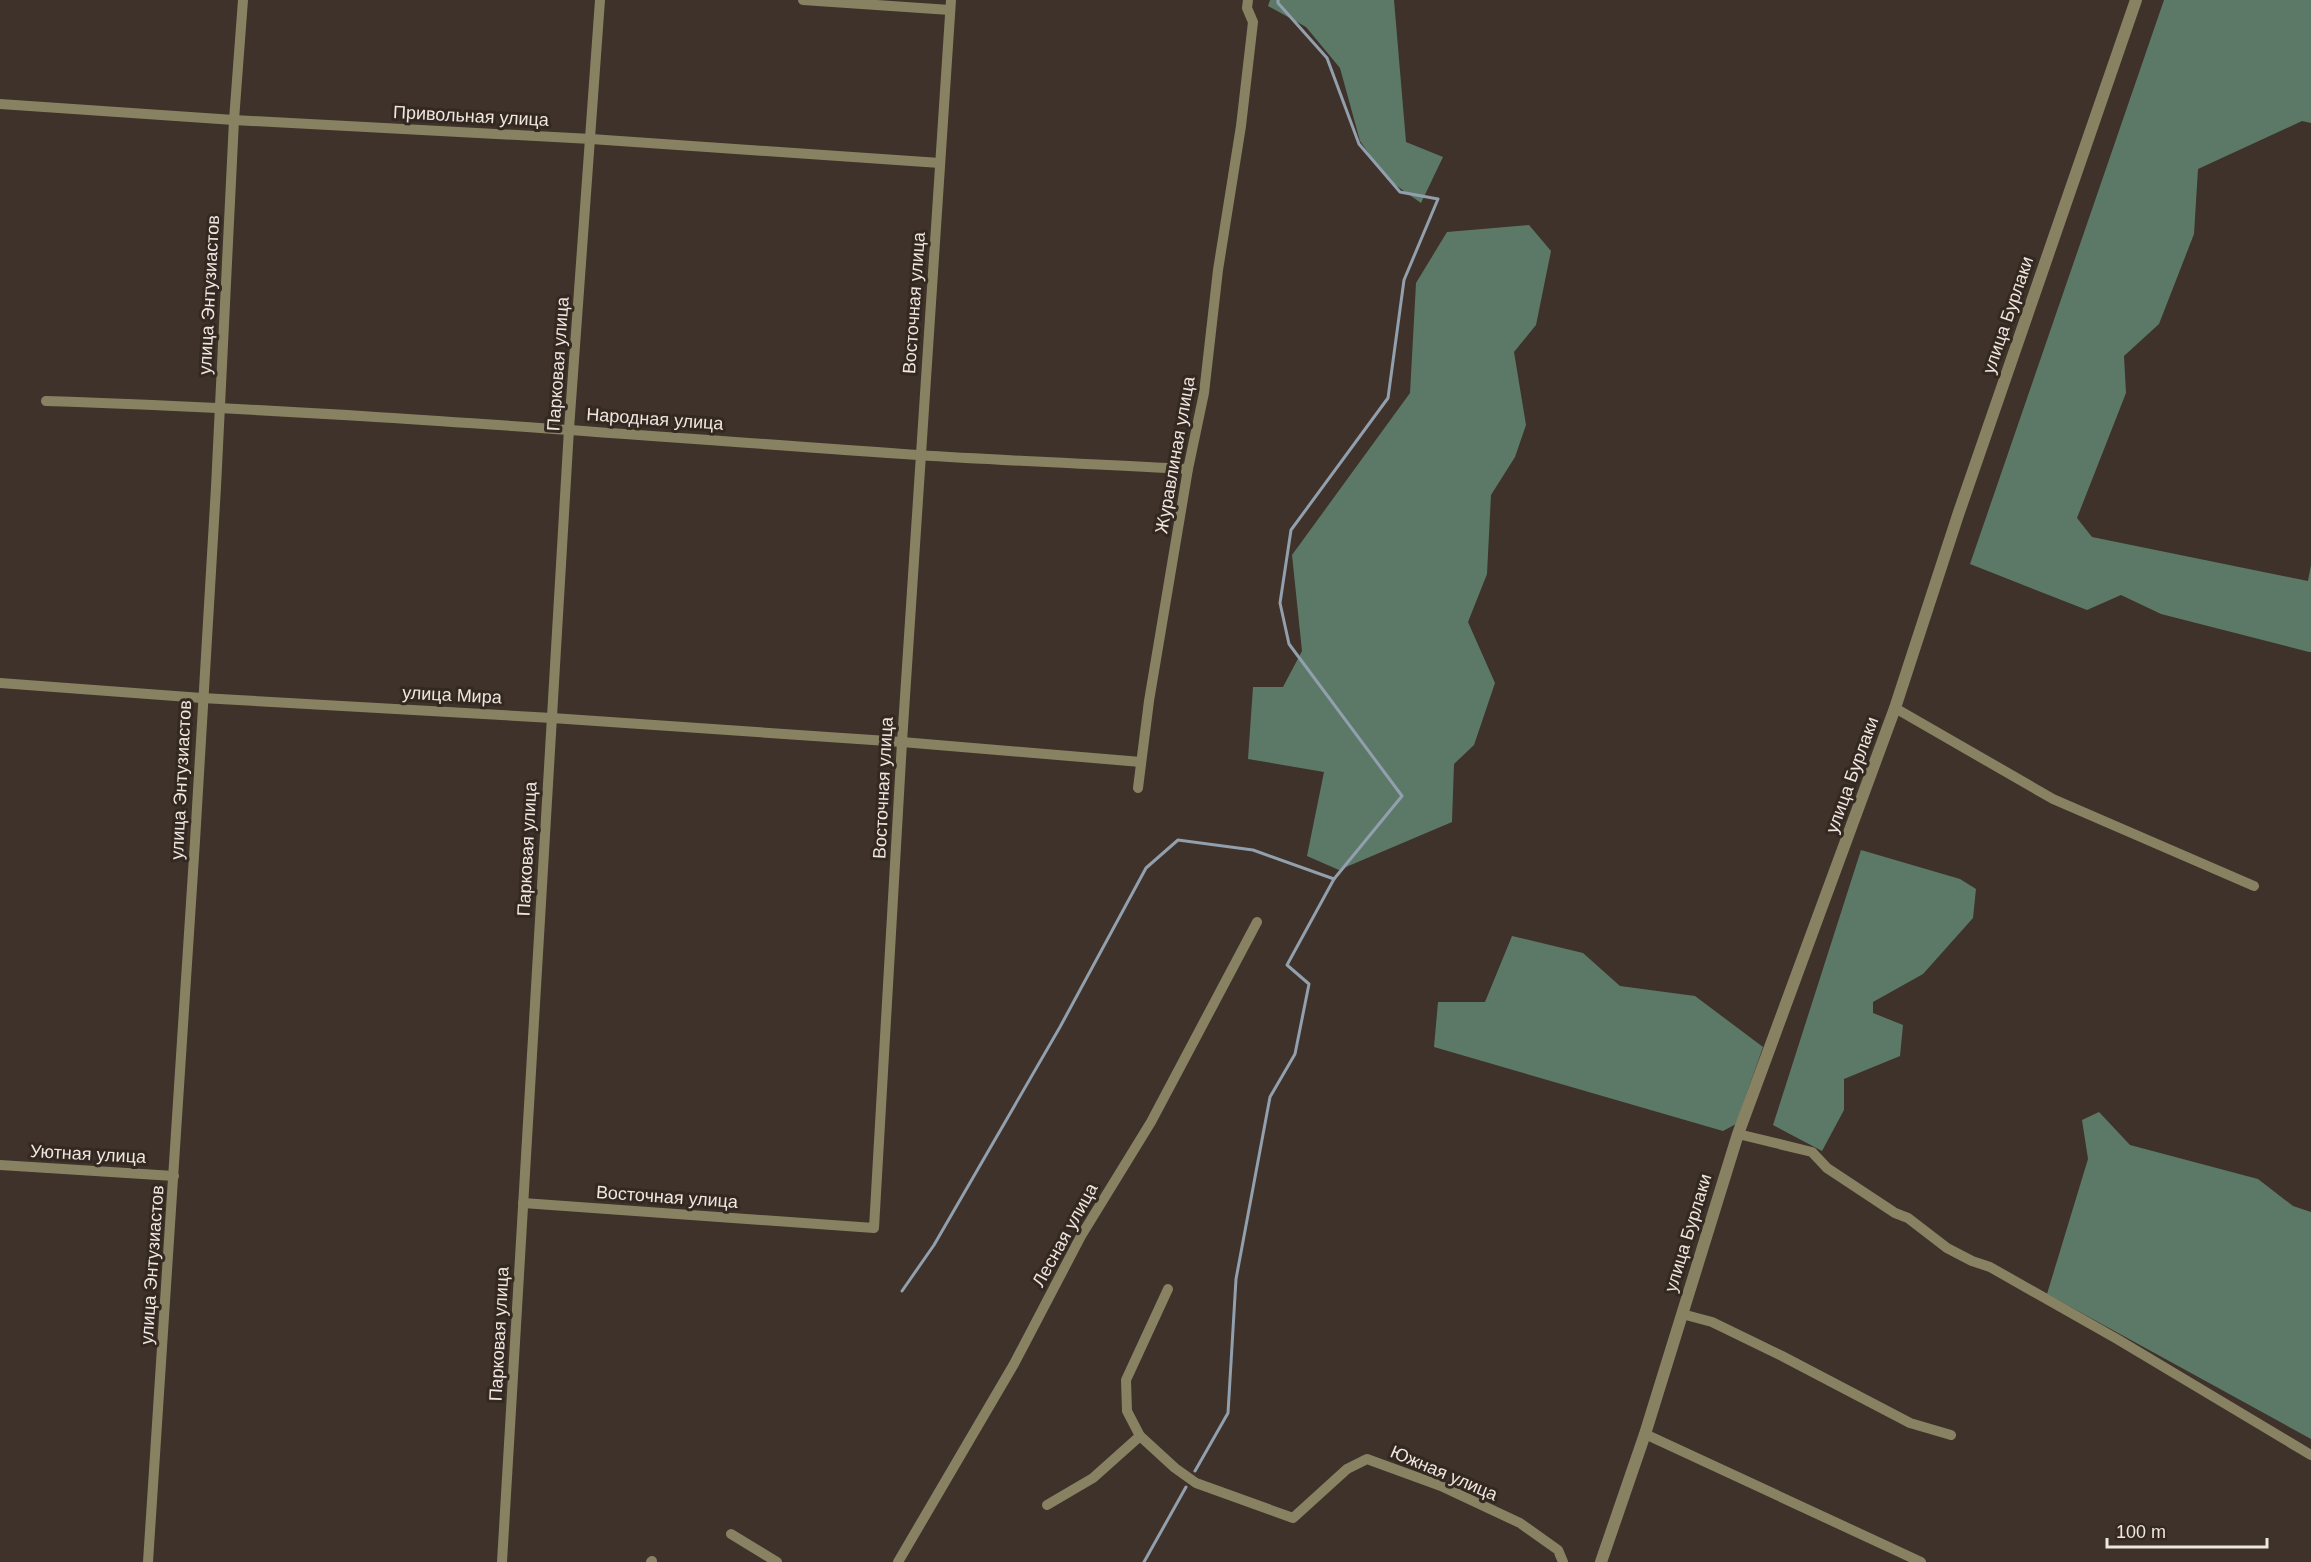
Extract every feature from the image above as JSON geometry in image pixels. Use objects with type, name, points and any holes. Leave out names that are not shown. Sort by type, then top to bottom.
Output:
[{"type":"street","name":"улица Энтузиастов","points":[[148,1562],[174,1176],[220,407],[234,120],[243,0]]},
{"type":"street","name":"Парковая улица","points":[[502,1562],[569,429],[600,0]]},
{"type":"street","points":[[804,0],[950,5]]},
{"type":"street","name":"Журавлиная улица","points":[[1138,788],[1149,701],[1188,469],[1204,393],[1218,270],[1241,126],[1253,22],[1247,8],[1248,0]]},
{"type":"street","name":"улица Бурлаки","points":[[1601,1562],[1645,1434],[1738,1134],[1895,708],[1958,515],[2136,0]]},
{"type":"street","name":"Восточная улица","points":[[523,1203],[874,1228],[902,742],[950,5]]},
{"type":"street","name":"Привольная улица","points":[[0,104],[234,120],[591,139],[940,163]]},
{"type":"street","name":"Народная улица","points":[[46,401],[220,407],[569,429],[921,455],[1188,469]]},
{"type":"street","name":"улица Мира","points":[[0,683],[902,742],[1141,762]]},
{"type":"street","points":[[1895,708],[2053,799],[2254,886]]},
{"type":"street","name":"Лесная улица","points":[[898,1562],[1014,1364],[1081,1236],[1151,1122],[1257,922]]},
{"type":"street","points":[[1738,1134],[1812,1152],[1827,1168],[1895,1213],[1908,1218],[1947,1248],[1990,1268],[2117,1339],[2311,1455]]},
{"type":"street","name":"Уютная улица","points":[[0,1165],[174,1176]]},
{"type":"street","name":"Южная улица","points":[[1168,1288],[1126,1380],[1127,1411],[1140,1437],[1175,1468],[1196,1482],[1293,1518],[1347,1469],[1368,1459],[1441,1486],[1520,1523],[1558,1550],[1563,1562]]},
{"type":"street","points":[[1682,1314],[1712,1322],[1910,1423],[1950,1435]]},
{"type":"street","points":[[1645,1434],[1921,1562]]},
{"type":"street","points":[[1047,1505],[1093,1478],[1140,1437]]},
{"type":"street","points":[[731,1534],[777,1562]]},
{"type":"green space","points":[[1270,0],[1394,0],[1406,142],[1443,157],[1421,203],[1387,179],[1360,141],[1340,68],[1306,27],[1268,6]]},
{"type":"green space","points":[[2164,0],[2311,0],[2311,123],[2302,121],[2198,169],[2194,234],[2159,324],[2124,356],[2126,393],[2077,518],[2092,537],[2308,581],[2311,565],[2311,652],[2161,614],[2121,595],[2087,610],[1970,564]]},
{"type":"green space","points":[[1529,225],[1551,251],[1536,325],[1514,352],[1526,425],[1515,457],[1491,495],[1487,574],[1468,622],[1495,683],[1474,745],[1454,764],[1452,822],[1339,870],[1307,856],[1324,772],[1248,759],[1253,687],[1283,687],[1302,651],[1292,555],[1410,393],[1416,283],[1447,232]]},
{"type":"green space","points":[[1861,850],[1960,879],[1976,889],[1973,918],[1923,974],[1873,1002],[1873,1013],[1903,1025],[1900,1056],[1844,1079],[1844,1110],[1822,1151],[1773,1125]]},
{"type":"green space","points":[[1512,936],[1583,953],[1620,986],[1695,996],[1763,1047],[1736,1124],[1723,1131],[1434,1047],[1438,1002],[1485,1002]]},
{"type":"green space","points":[[2099,1112],[2130,1145],[2258,1179],[2293,1206],[2311,1212],[2311,1439],[2047,1294],[2088,1159],[2082,1120]]},
{"type":"waterway","points":[[1195,1471],[1228,1413],[1236,1279],[1270,1097],[1295,1054],[1309,984],[1287,965],[1334,879],[1402,796],[1289,644],[1280,603],[1291,530],[1388,398],[1404,280],[1438,199],[1400,192],[1359,144],[1327,58],[1278,3],[1278,0]]},
{"type":"waterway","points":[[902,1291],[934,1245],[1060,1027],[1146,868],[1178,840],[1253,850],[1334,879]]},
{"type":"waterway","points":[[1144,1562],[1186,1487]]}]
